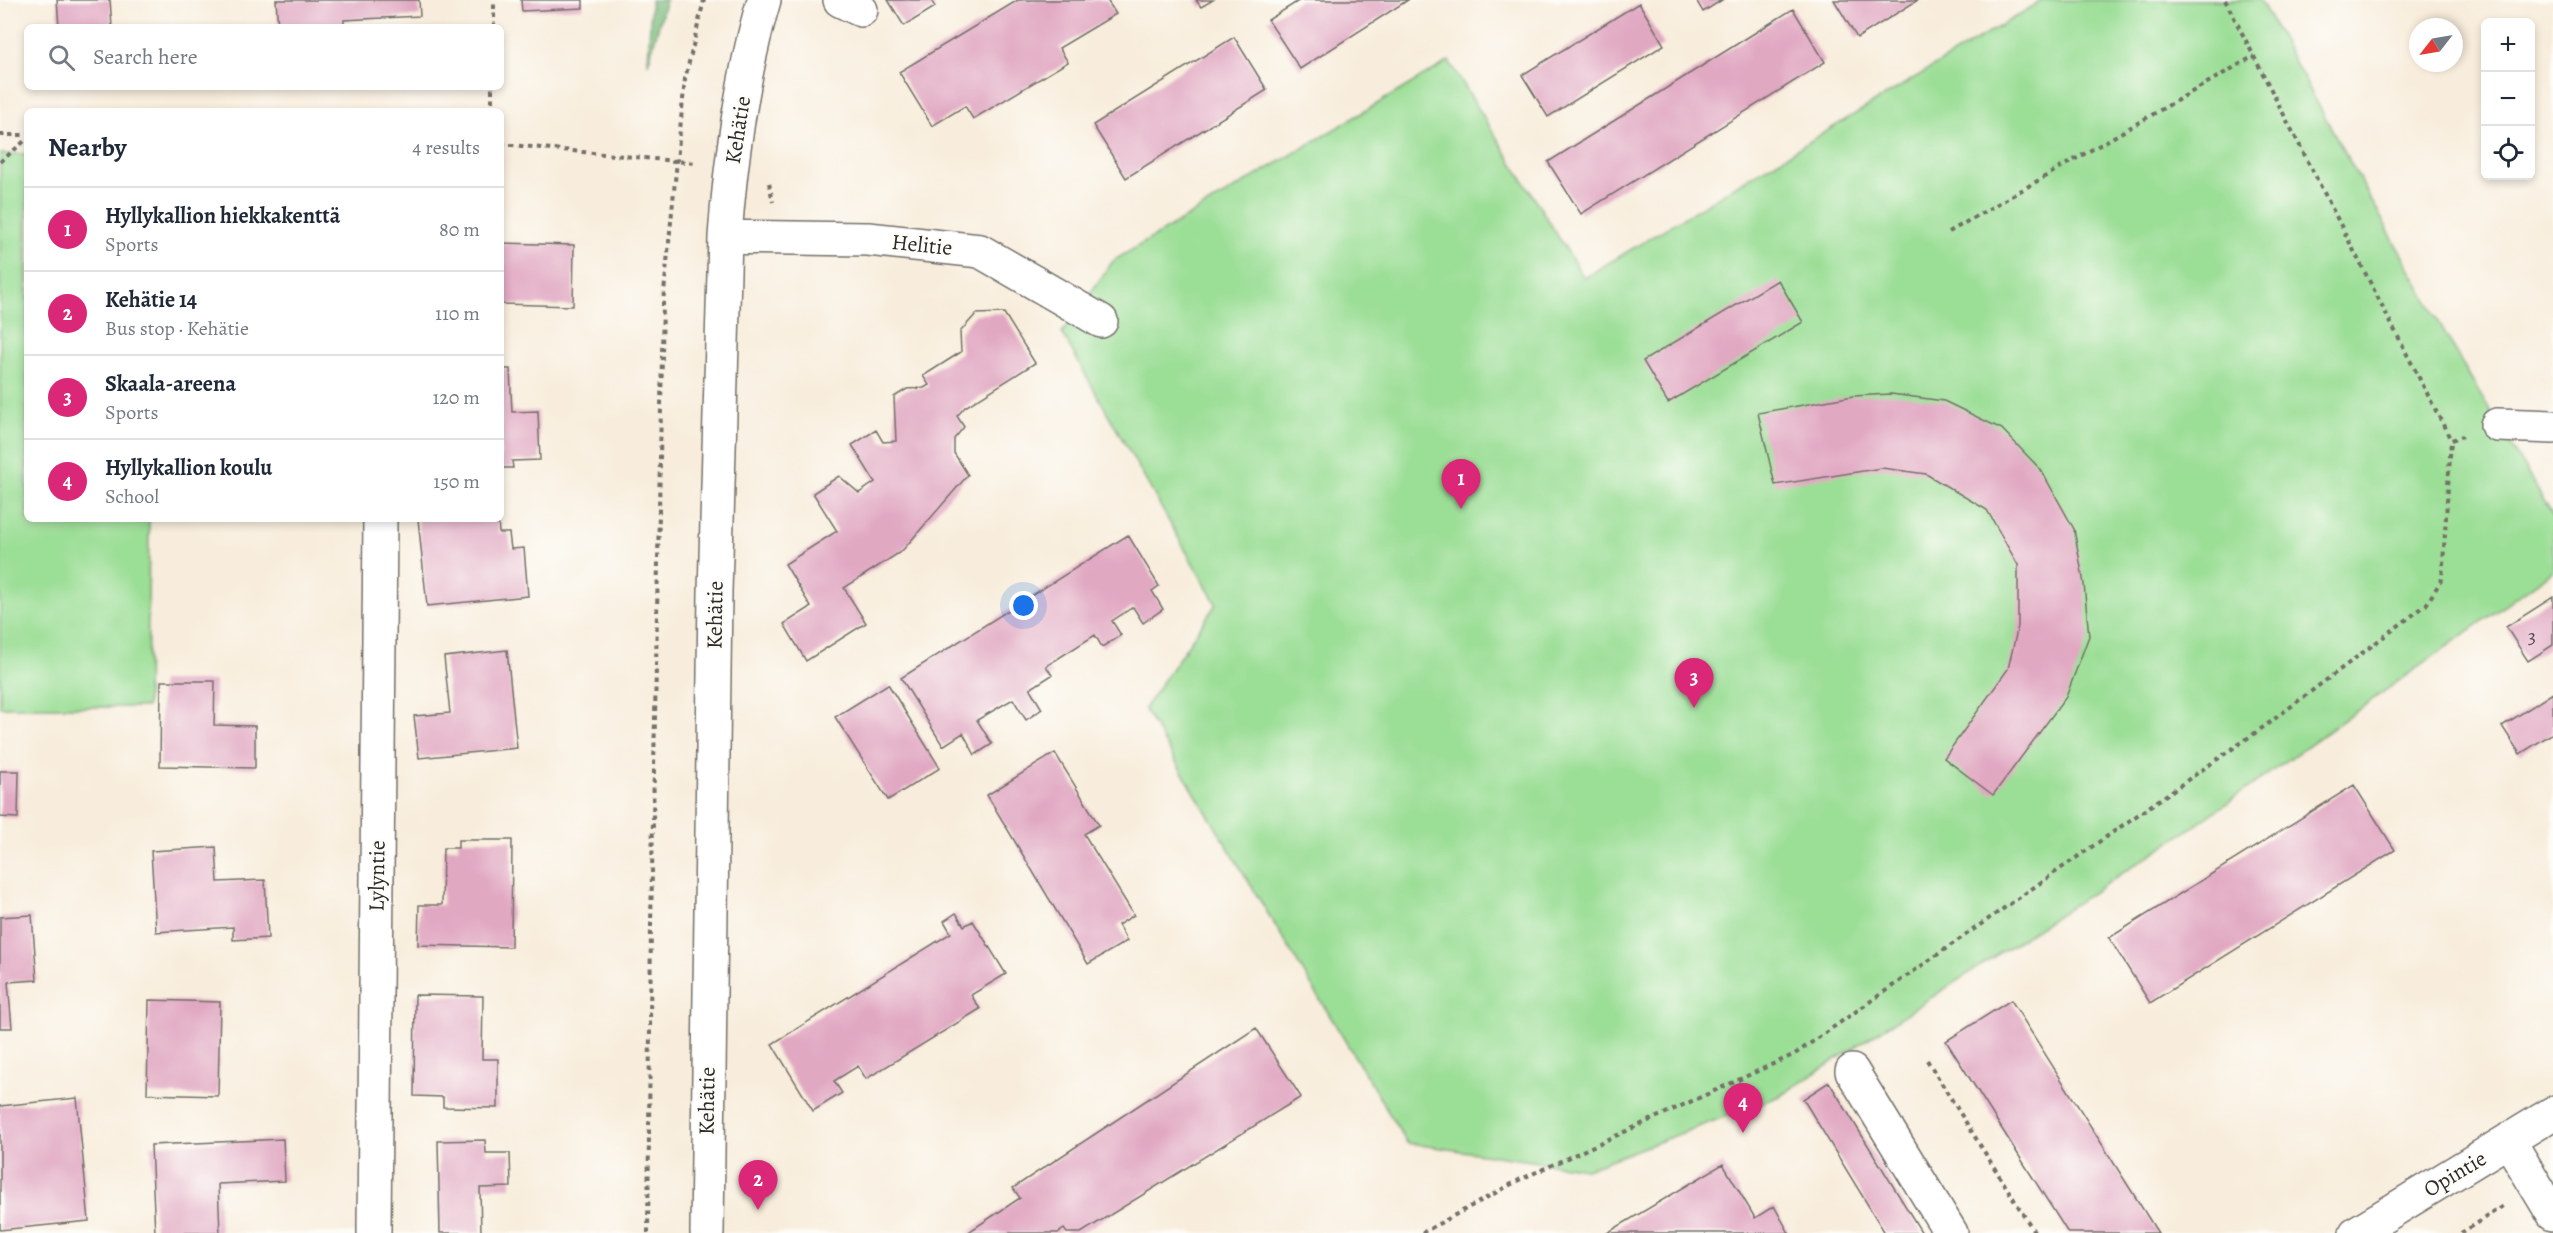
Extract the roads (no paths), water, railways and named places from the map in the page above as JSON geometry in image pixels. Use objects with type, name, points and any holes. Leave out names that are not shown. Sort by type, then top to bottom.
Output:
[{"type":"street","name":"Kehätie","points":[[707,1233],[715,592],[725,237],[732,168],[754,33],[764,0]]},
{"type":"street","name":"Helitie","points":[[725,237],[868,239],[980,251],[1101,321]]},
{"type":"street","points":[[2497,425],[2553,427]]},
{"type":"street","name":"Lylyntie","points":[[374,1233],[380,522]]},
{"type":"street","points":[[1852,1071],[1951,1233]]},
{"type":"street","name":"Opintie","points":[[2356,1233],[2553,1113]]},
{"type":"street","points":[[2509,1141],[2553,1214]]},
{"type":"place","name":"Hyllykallion hiekkakenttä","points":[[1461,509]]},
{"type":"place","name":"Skaala-areena","points":[[1694,708]]},
{"type":"place","name":"Hyllykallion koulu","points":[[1743,1133]]},
{"type":"place","name":"Kehätie 14","points":[[758,1210]]}]
